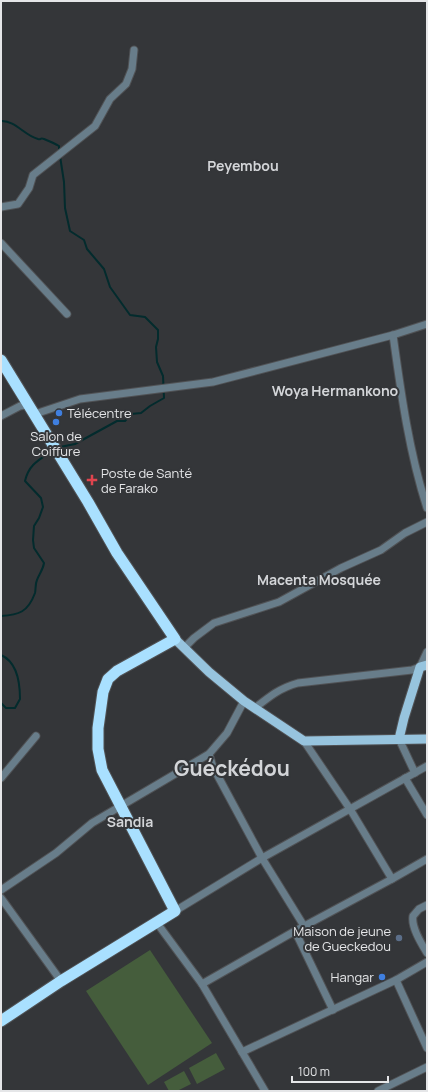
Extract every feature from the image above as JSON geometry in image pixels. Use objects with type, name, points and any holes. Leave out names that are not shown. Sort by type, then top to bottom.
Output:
[{"type":"highway","points":[[1,360],[88,502],[117,553],[175,639],[117,671],[108,679],[103,692],[98,728],[98,749],[102,770],[175,911],[60,981],[1,1022]]},
{"type":"main road","points":[[175,639],[209,672],[244,701],[304,741],[427,739]]},
{"type":"main road","points":[[400,739],[405,711],[423,666]]},
{"type":"street","points":[[1,207],[18,204],[29,188],[33,175],[53,157],[95,126],[110,99],[126,84],[130,78],[134,59],[134,50]]},
{"type":"street","points":[[1,243],[67,314]]},
{"type":"street","points":[[1,416],[20,406],[32,409],[80,399],[213,382],[393,335],[427,324]]},
{"type":"street","points":[[393,335],[402,401],[422,492],[427,508]]},
{"type":"street","points":[[184,648],[194,638],[214,623],[279,602],[341,568],[381,550],[405,533],[427,522]]},
{"type":"street","points":[[255,708],[271,694],[285,687],[298,683],[412,670],[423,666],[427,652]]},
{"type":"street","points":[[1,890],[56,854],[92,823],[209,754],[227,733],[244,701]]},
{"type":"street","points":[[1,778],[36,736]]},
{"type":"street","points":[[400,739],[415,772]]},
{"type":"street","points":[[304,741],[350,809],[392,879]]},
{"type":"street","points":[[209,754],[213,767],[262,858],[304,926]]},
{"type":"street","points":[[175,911],[262,858],[427,766]]},
{"type":"street","points":[[405,778],[427,815]]},
{"type":"street","points":[[202,984],[427,859]]},
{"type":"street","points":[[1,898],[60,981]]},
{"type":"street","points":[[427,905],[420,909],[412,919],[427,953]]},
{"type":"street","points":[[157,923],[202,984],[265,1091]]},
{"type":"street","points":[[295,931],[333,1010]]},
{"type":"street","points":[[242,1052],[396,980],[427,962]]},
{"type":"street","points":[[396,980],[427,1048]]},
{"type":"street","points":[[378,1091],[427,1067]]},
{"type":"green space","points":[[150,950],[212,1043],[148,1085],[86,991]]},
{"type":"green space","points":[[216,1053],[225,1069],[197,1084],[189,1068]]},
{"type":"green space","points":[[184,1071],[191,1084],[177,1091],[169,1091],[164,1082]]},
{"type":"waterway","points":[[1,121],[11,123],[33,137],[39,139],[43,138],[59,146],[59,151]]},
{"type":"waterway","points":[[60,156],[64,182],[65,208],[70,231],[84,240],[87,249],[104,269],[110,287],[130,315],[145,317],[158,330],[156,347],[157,362],[163,376],[164,398],[141,413],[131,414],[125,421],[117,421],[75,444],[60,447]]},
{"type":"waterway","points":[[1,616],[13,615],[26,608],[35,593],[36,582],[43,568],[44,563],[34,548],[33,540],[34,526],[43,507],[41,498],[25,481],[32,466],[52,451]]},
{"type":"waterway","points":[[1,655],[6,658],[14,668],[18,680],[20,699],[15,708],[6,708],[1,703]]},
{"type":"place","name":"Télécentre","points":[[59,413]]},
{"type":"place","name":"Salon de Coiffure","points":[[56,422]]},
{"type":"place","name":"Poste de Santé de Farako","points":[[92,480]]},
{"type":"place","name":"Maison de jeune de Gueckedou","points":[[399,938]]},
{"type":"place","name":"Hangar","points":[[382,977]]},
{"type":"district","name":"Peyembou","points":[[243,165]]},
{"type":"district","name":"Woya Hermankono","points":[[335,390]]},
{"type":"district","name":"Macenta Mosquée","points":[[319,579]]},
{"type":"district","name":"Guéckédou","points":[[232,768]]},
{"type":"district","name":"Sandia","points":[[130,821]]}]
